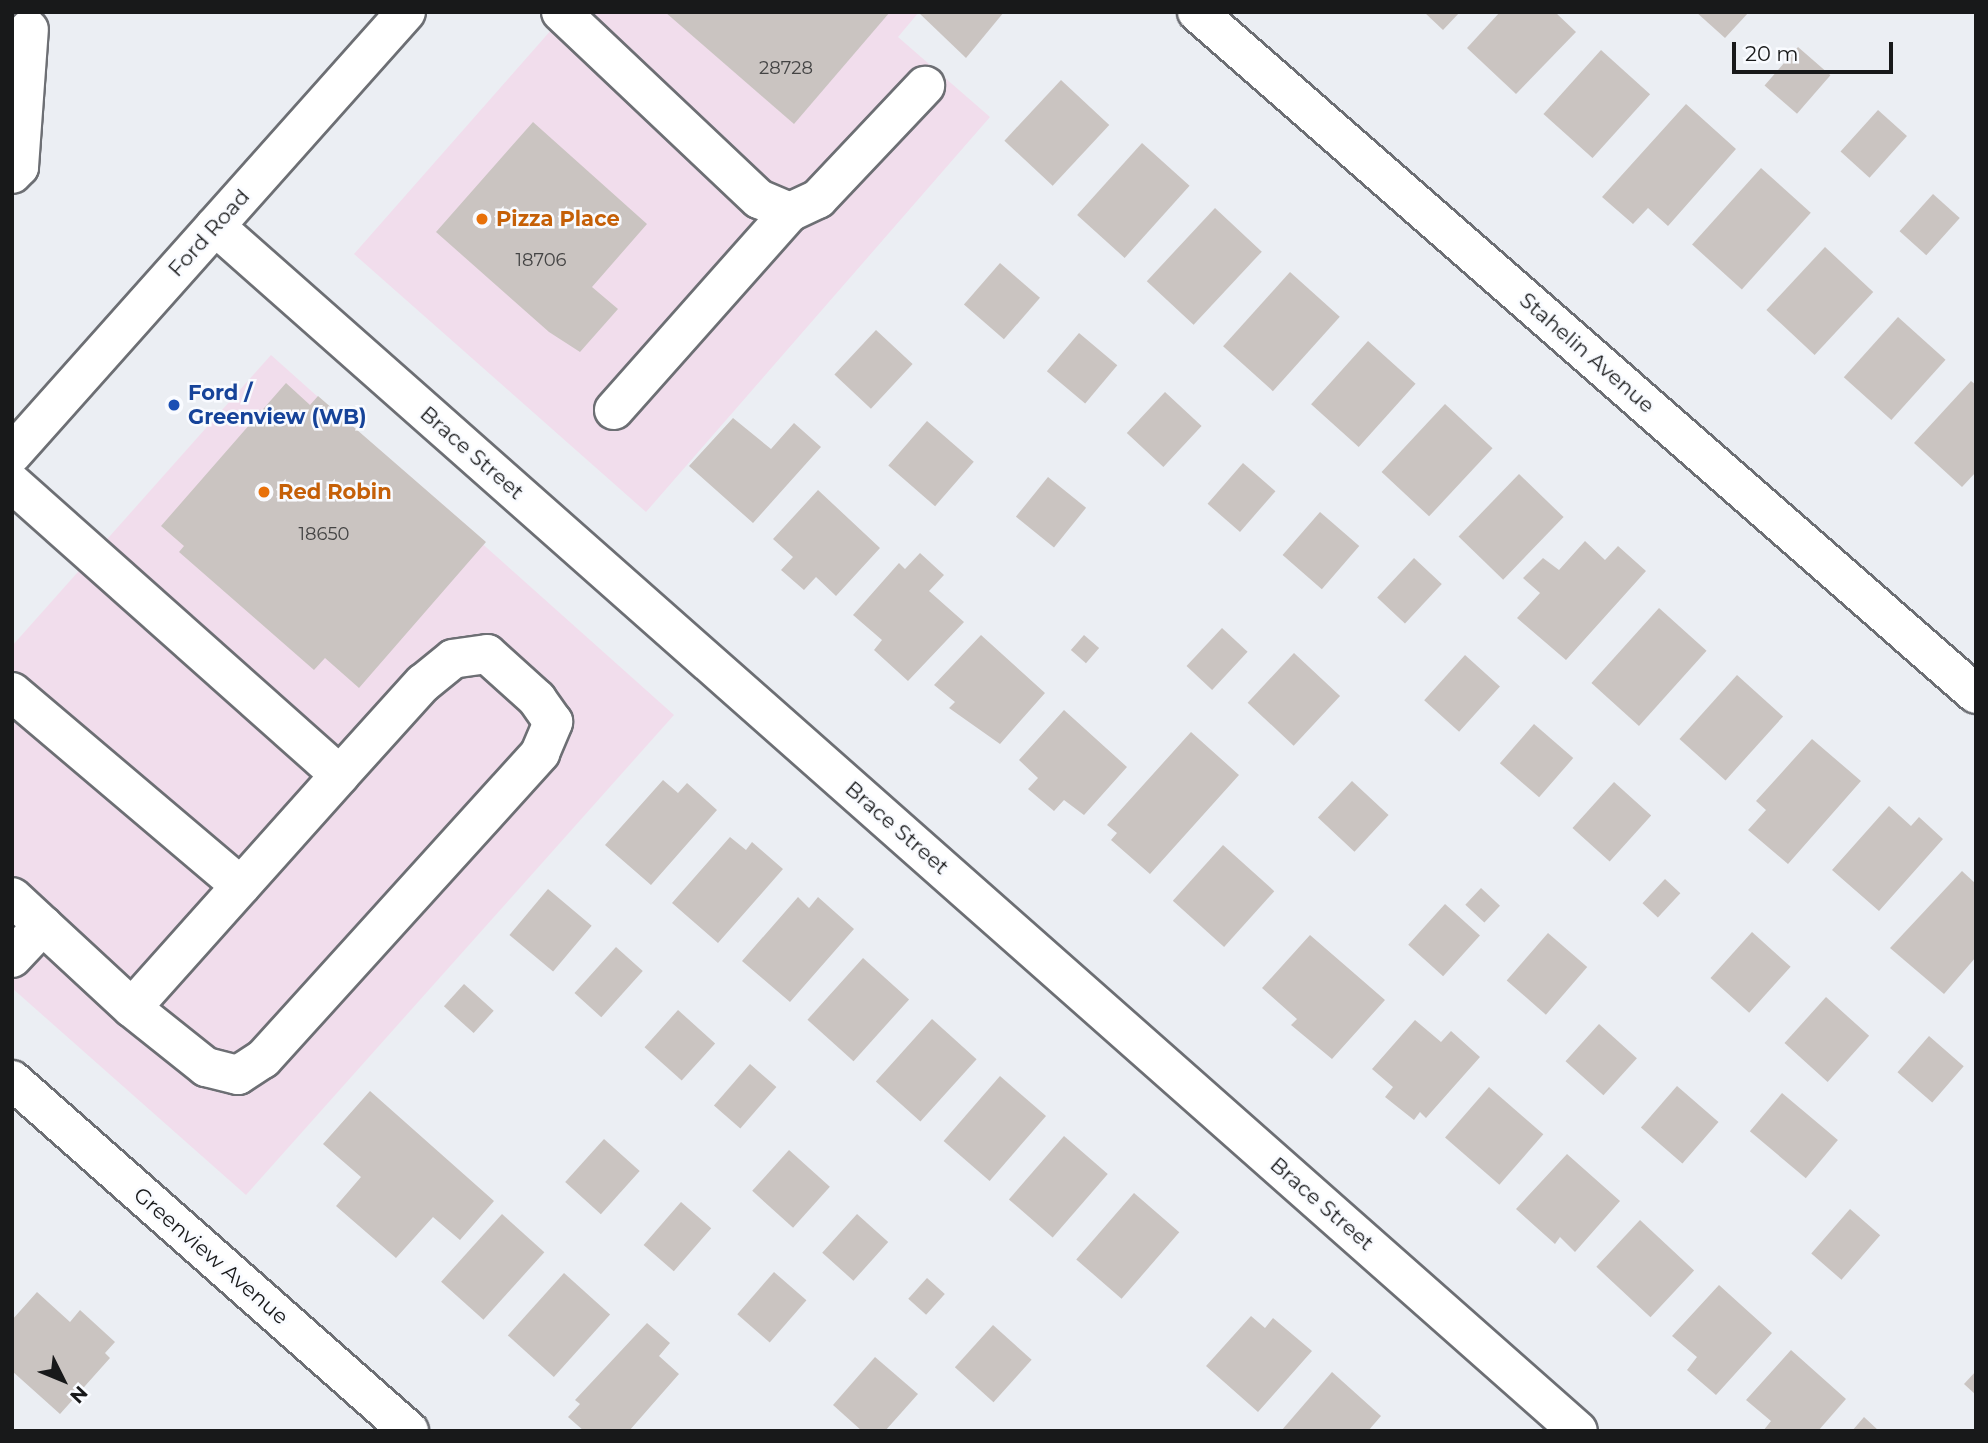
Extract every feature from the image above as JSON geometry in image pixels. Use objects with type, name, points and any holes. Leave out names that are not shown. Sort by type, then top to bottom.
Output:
[{"type":"street","name":"Ford Road","points":[[12,454],[406,12]]},
{"type":"street","points":[[561,12],[759,199],[790,212]]},
{"type":"street","name":"Stahelin Avenue","points":[[1197,12],[1976,694]]},
{"type":"street","points":[[12,174],[19,167],[28,30]]},
{"type":"street","points":[[614,410],[790,212],[818,199],[925,86]]},
{"type":"street","name":"Brace Street","points":[[215,226],[1578,1431]]},
{"type":"street","points":[[12,483],[340,775]]},
{"type":"street","points":[[12,897],[132,1008],[206,1067],[238,1075],[263,1059],[540,752],[553,722],[537,699],[487,654],[453,659],[423,683],[132,1008]]},
{"type":"street","points":[[12,692],[241,886]]},
{"type":"street","points":[[12,958],[43,925]]},
{"type":"street","name":"Greenview Avenue","points":[[17,1094],[409,1431]]},
{"type":"shaded area","points":[[567,12],[919,12],[898,37],[990,117],[646,512],[354,254]]},
{"type":"shaded area","points":[[271,355],[674,715],[246,1195],[12,988],[12,646]]},
{"type":"building","points":[[665,12],[890,12],[794,124]]},
{"type":"building","points":[[918,12],[1004,12],[966,58]]},
{"type":"building","points":[[1424,12],[1460,12],[1443,30]]},
{"type":"building","points":[[1500,12],[1555,12],[1576,32],[1516,94],[1467,48]]},
{"type":"building","points":[[1696,12],[1749,12],[1725,38]]},
{"type":"building","points":[[1798,47],[1830,75],[1797,114],[1765,85]]},
{"type":"building","points":[[1601,50],[1650,94],[1593,158],[1543,114]]},
{"type":"building","points":[[1061,80],[1109,125],[1053,186],[1004,141]]},
{"type":"building","points":[[1686,104],[1736,149],[1668,226],[1648,208],[1633,224],[1602,197]]},
{"type":"building","points":[[1878,110],[1907,136],[1870,178],[1841,152]]},
{"type":"building","points":[[533,122],[647,224],[592,287],[618,309],[580,352],[549,332],[436,232]]},
{"type":"building","points":[[1142,143],[1190,186],[1125,258],[1077,215]]},
{"type":"building","points":[[1761,168],[1811,213],[1742,289],[1692,245]]},
{"type":"building","points":[[1933,194],[1960,218],[1926,255],[1900,231]]},
{"type":"building","points":[[1215,208],[1262,252],[1194,325],[1147,281]]},
{"type":"building","points":[[1825,247],[1873,292],[1815,355],[1766,310]]},
{"type":"building","points":[[1000,263],[1040,298],[1004,339],[964,305]]},
{"type":"building","points":[[1290,272],[1340,317],[1273,391],[1223,346]]},
{"type":"building","points":[[1898,317],[1946,360],[1891,420],[1844,377]]},
{"type":"building","points":[[876,330],[913,364],[871,409],[834,375]]},
{"type":"building","points":[[1079,333],[1117,365],[1085,403],[1047,371]]},
{"type":"building","points":[[1368,341],[1416,384],[1359,447],[1311,404]]},
{"type":"building","points":[[1971,381],[1976,385],[1976,472],[1962,487],[1914,443]]},
{"type":"building","points":[[286,383],[310,405],[318,396],[486,542],[359,688],[325,658],[314,670],[179,552],[184,546],[161,526]]},
{"type":"building","points":[[1165,392],[1202,426],[1163,467],[1127,433]]},
{"type":"building","points":[[1445,404],[1493,448],[1429,516],[1382,472]]},
{"type":"building","points":[[733,418],[771,449],[794,423],[821,447],[753,523],[689,466]]},
{"type":"building","points":[[927,421],[974,462],[935,506],[888,466]]},
{"type":"building","points":[[1243,463],[1275,491],[1240,532],[1208,504]]},
{"type":"building","points":[[1519,474],[1564,517],[1503,580],[1459,537]]},
{"type":"building","points":[[1048,477],[1086,508],[1054,547],[1016,517]]},
{"type":"building","points":[[818,490],[880,548],[836,596],[816,577],[804,590],[781,570],[793,557],[773,539]]},
{"type":"building","points":[[1320,512],[1359,546],[1322,589],[1283,555]]},
{"type":"building","points":[[1585,541],[1605,560],[1618,546],[1646,571],[1566,660],[1517,618],[1540,593],[1523,578],[1543,558],[1559,570]]},
{"type":"building","points":[[920,553],[944,575],[929,591],[964,622],[908,681],[874,650],[882,640],[853,615],[899,563],[905,569]]},
{"type":"building","points":[[1414,558],[1442,584],[1405,623],[1377,597]]},
{"type":"building","points":[[1659,608],[1707,651],[1639,726],[1591,683]]},
{"type":"building","points":[[1222,628],[1248,652],[1212,690],[1187,666]]},
{"type":"building","points":[[981,635],[1045,693],[1000,744],[949,708],[955,702],[934,685]]},
{"type":"building","points":[[1084,635],[1099,648],[1086,663],[1071,650]]},
{"type":"building","points":[[1294,653],[1340,696],[1294,746],[1248,703]]},
{"type":"building","points":[[1465,655],[1500,686],[1459,732],[1424,700]]},
{"type":"building","points":[[1737,675],[1783,716],[1726,780],[1679,739]]},
{"type":"building","points":[[1064,710],[1127,767],[1084,815],[1064,800],[1054,811],[1028,789],[1038,778],[1019,760]]},
{"type":"building","points":[[1534,724],[1573,758],[1539,797],[1500,763]]},
{"type":"building","points":[[1191,732],[1239,775],[1150,874],[1111,840],[1117,833],[1107,825]]},
{"type":"building","points":[[1812,739],[1861,781],[1788,864],[1748,830],[1766,810],[1756,801]]},
{"type":"building","points":[[663,780],[678,793],[687,783],[717,810],[651,885],[605,845]]},
{"type":"building","points":[[1352,781],[1389,815],[1354,852],[1318,818]]},
{"type":"building","points":[[1614,782],[1651,815],[1610,862],[1573,828]]},
{"type":"building","points":[[1889,806],[1911,826],[1919,817],[1943,839],[1879,911],[1832,870]]},
{"type":"building","points":[[730,837],[746,850],[752,842],[783,869],[718,943],[672,903]]},
{"type":"building","points":[[1223,845],[1274,891],[1224,947],[1173,901]]},
{"type":"building","points":[[1962,871],[1976,884],[1976,957],[1944,994],[1890,948]]},
{"type":"building","points":[[1665,879],[1680,893],[1658,917],[1642,903]]},
{"type":"building","points":[[1481,888],[1500,906],[1484,923],[1465,905]]},
{"type":"building","points":[[548,889],[592,926],[553,972],[509,935]]},
{"type":"building","points":[[798,897],[809,908],[818,897],[854,929],[790,1002],[742,961]]},
{"type":"building","points":[[1445,904],[1480,935],[1443,976],[1408,945]]},
{"type":"building","points":[[1752,932],[1791,967],[1749,1013],[1711,978]]},
{"type":"building","points":[[1548,933],[1587,967],[1546,1015],[1507,981]]},
{"type":"building","points":[[1310,935],[1385,1000],[1332,1059],[1291,1025],[1297,1019],[1262,988]]},
{"type":"building","points":[[616,947],[643,971],[601,1017],[575,993]]},
{"type":"building","points":[[863,958],[909,999],[854,1061],[807,1020]]},
{"type":"building","points":[[464,984],[494,1011],[474,1033],[444,1006]]},
{"type":"building","points":[[1826,997],[1869,1036],[1828,1082],[1785,1043]]},
{"type":"building","points":[[678,1010],[715,1043],[682,1081],[645,1047]]},
{"type":"building","points":[[932,1019],[977,1059],[920,1122],[876,1081]]},
{"type":"building","points":[[1415,1020],[1441,1042],[1451,1031],[1480,1057],[1426,1118],[1420,1112],[1414,1120],[1385,1097],[1393,1087],[1372,1069]]},
{"type":"building","points":[[1599,1024],[1637,1058],[1603,1095],[1566,1061]]},
{"type":"building","points":[[1929,1036],[1964,1066],[1932,1102],[1898,1072]]},
{"type":"building","points":[[750,1064],[776,1087],[740,1128],[714,1106]]},
{"type":"building","points":[[1000,1076],[1046,1116],[990,1181],[944,1141]]},
{"type":"building","points":[[1677,1086],[1719,1122],[1682,1164],[1641,1128]]},
{"type":"building","points":[[1489,1087],[1543,1134],[1499,1185],[1445,1138]]},
{"type":"building","points":[[370,1091],[494,1201],[460,1240],[433,1217],[396,1258],[336,1206],[361,1177],[323,1144]]},
{"type":"building","points":[[1782,1093],[1838,1140],[1806,1178],[1750,1131]]},
{"type":"building","points":[[1064,1136],[1108,1174],[1053,1237],[1009,1199]]},
{"type":"building","points":[[604,1139],[640,1171],[601,1214],[565,1182]]},
{"type":"building","points":[[789,1150],[830,1187],[793,1228],[752,1191]]},
{"type":"building","points":[[1567,1154],[1620,1201],[1575,1252],[1560,1237],[1555,1244],[1516,1209]]},
{"type":"building","points":[[1134,1193],[1179,1232],[1122,1299],[1076,1259]]},
{"type":"building","points":[[681,1202],[711,1228],[674,1271],[644,1245]]},
{"type":"building","points":[[1850,1209],[1880,1235],[1841,1280],[1811,1254]]},
{"type":"building","points":[[502,1214],[544,1252],[483,1320],[441,1282]]},
{"type":"building","points":[[857,1214],[888,1242],[853,1281],[822,1253]]},
{"type":"building","points":[[1640,1220],[1694,1270],[1650,1317],[1596,1267]]},
{"type":"building","points":[[774,1272],[806,1300],[770,1342],[737,1314]]},
{"type":"building","points":[[564,1273],[610,1314],[554,1377],[508,1335]]},
{"type":"building","points":[[927,1278],[945,1294],[926,1315],[908,1299]]},
{"type":"building","points":[[1719,1285],[1772,1333],[1716,1395],[1687,1370],[1697,1357],[1672,1336]]},
{"type":"building","points":[[37,1292],[70,1322],[80,1310],[115,1342],[105,1353],[110,1358],[60,1414],[12,1371],[12,1320]]},
{"type":"building","points":[[1251,1316],[1265,1328],[1273,1318],[1312,1351],[1258,1412],[1206,1366]]},
{"type":"building","points":[[647,1323],[670,1343],[659,1356],[679,1374],[629,1431],[584,1431],[568,1417],[580,1404],[575,1400]]},
{"type":"building","points":[[993,1325],[1032,1360],[994,1402],[955,1367]]},
{"type":"building","points":[[1791,1350],[1846,1399],[1818,1431],[1763,1431],[1771,1421],[1746,1400]]},
{"type":"building","points":[[875,1357],[918,1394],[885,1431],[862,1431],[833,1405]]},
{"type":"building","points":[[1976,1371],[1976,1395],[1964,1384]]},
{"type":"building","points":[[1332,1372],[1381,1416],[1368,1431],[1281,1431]]},
{"type":"building","points":[[1864,1417],[1879,1431],[1852,1431]]},
{"type":"place","name":"Pizza Place","points":[[482,219]]},
{"type":"place","name":"Ford / Greenview (WB)","points":[[174,405]]},
{"type":"place","name":"Red Robin","points":[[264,492]]}]
